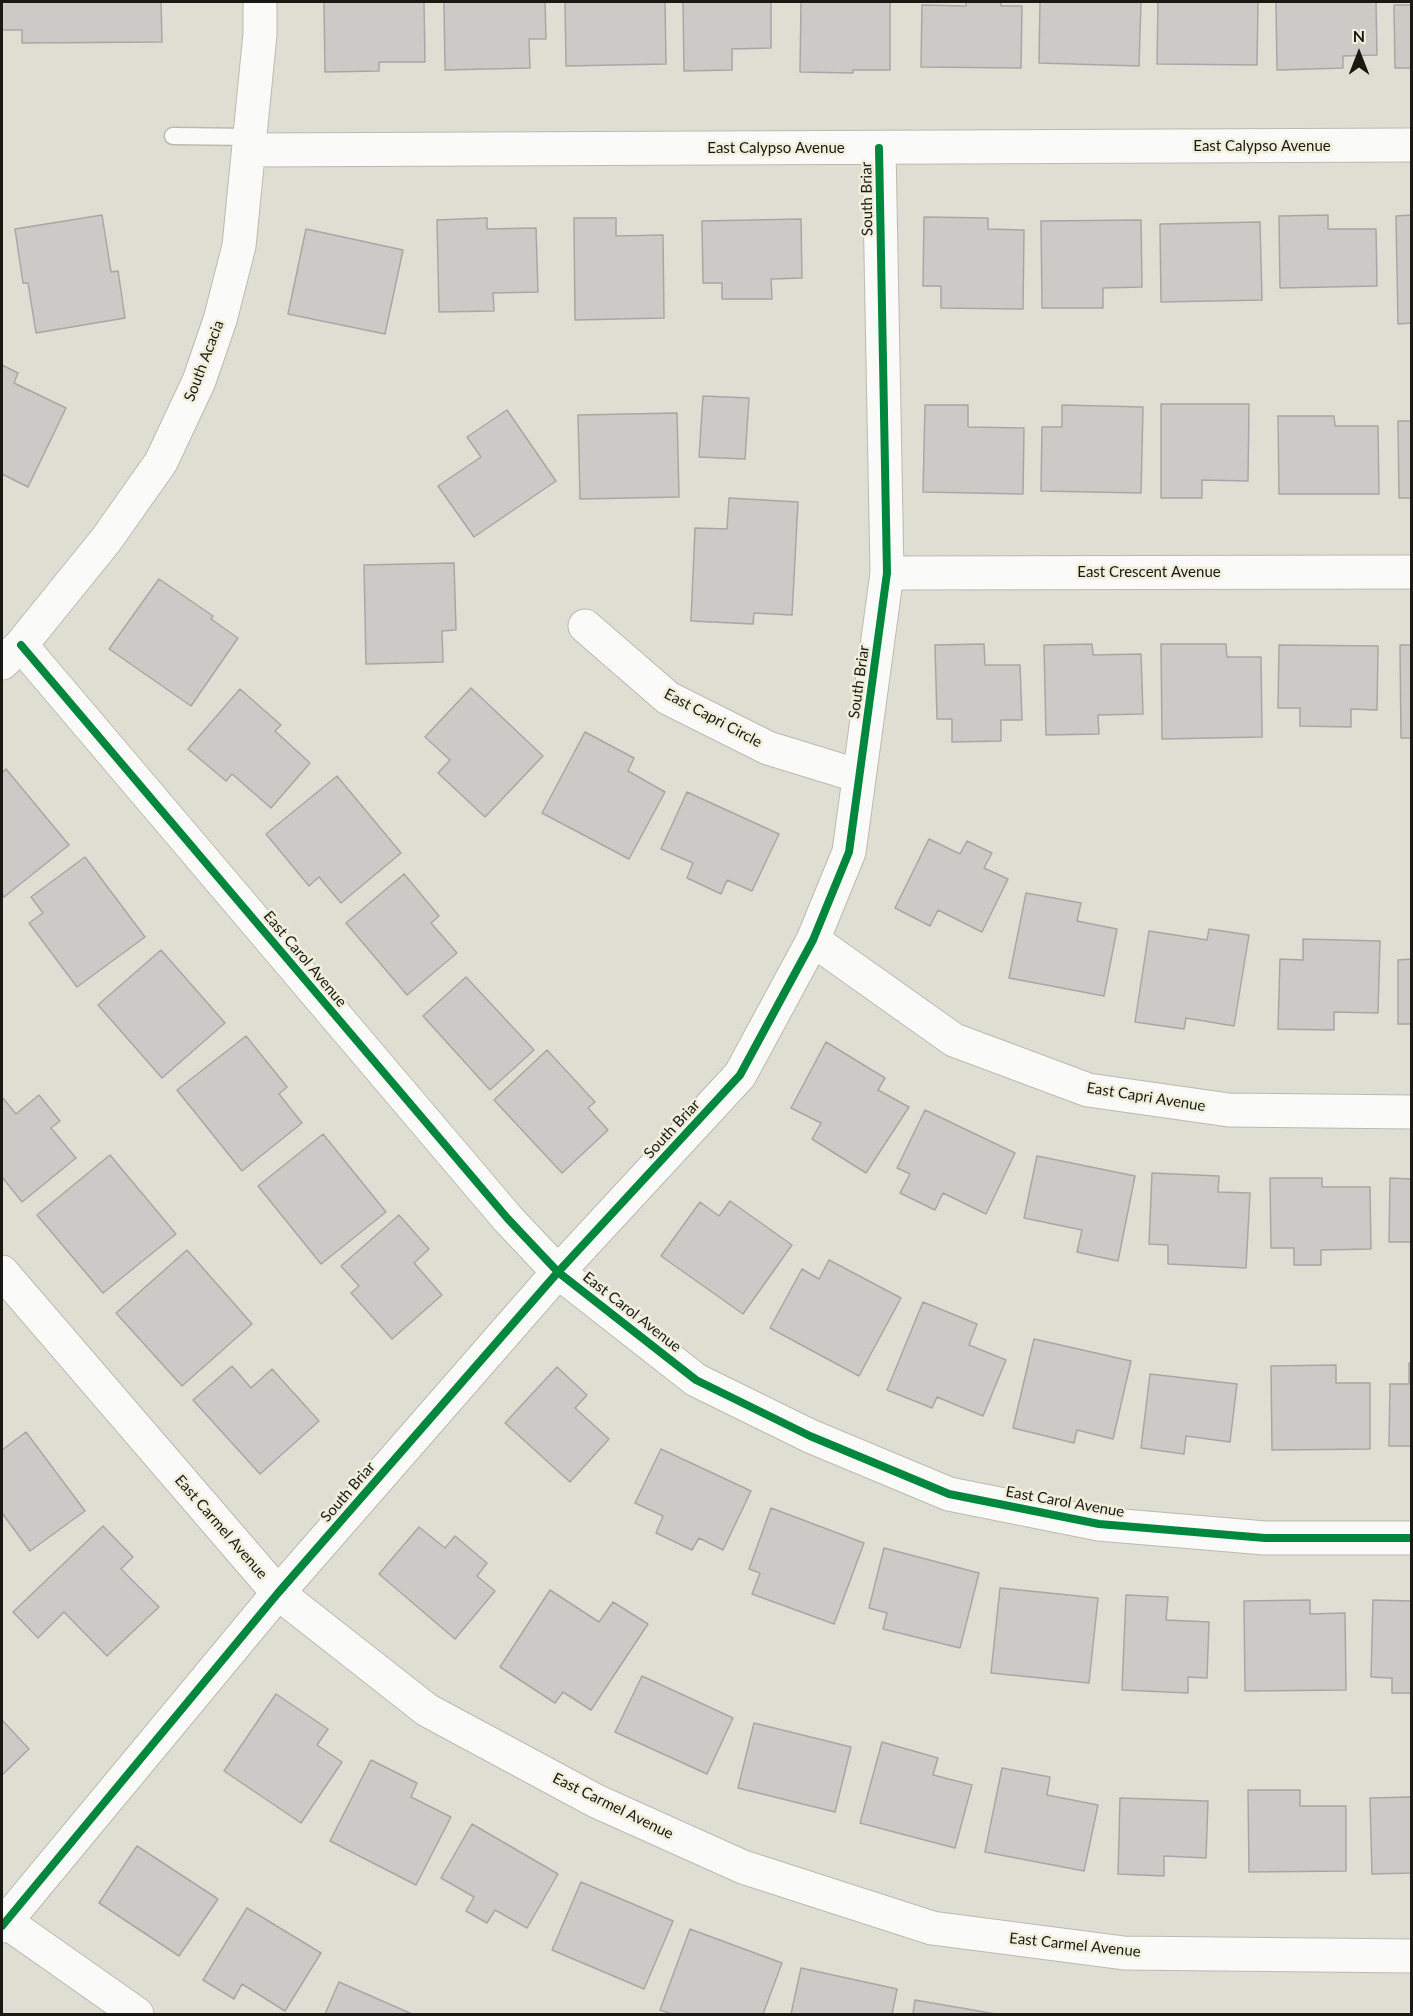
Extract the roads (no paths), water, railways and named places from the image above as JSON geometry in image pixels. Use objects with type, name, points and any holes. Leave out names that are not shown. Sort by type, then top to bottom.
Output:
[{"type":"street","name":"South Acacia","points":[[11,654],[106,540],[161,462],[199,381],[220,320],[239,246],[260,34],[260,2]]},
{"type":"street","name":"East Calypso Avenue","points":[[250,144],[879,148],[1412,145]]},
{"type":"street","name":"South Briar","points":[[3,1923],[278,1593],[558,1272],[740,1075],[813,940],[849,852],[887,573],[879,148]]},
{"type":"street","name":"East Crescent Avenue","points":[[887,573],[1412,572]]},
{"type":"street","name":"East Capri Circle","points":[[585,626],[669,698],[768,748],[860,776]]},
{"type":"street","name":"East Carol Avenue","points":[[11,654],[508,1220],[558,1272],[696,1380],[810,1436],[949,1494],[1099,1524],[1265,1538],[1412,1538]]},
{"type":"street","name":"East Capri Avenue","points":[[813,940],[954,1041],[1088,1090],[1229,1110],[1412,1112]]},
{"type":"street","name":"East Carmel Avenue","points":[[2,1272],[278,1593],[427,1710],[596,1801],[743,1867],[932,1928],[1124,1953],[1412,1956]]},
{"type":"street","points":[[3,1923],[136,2014]]},
{"type":"lane","points":[[172,136],[250,144]]}]
